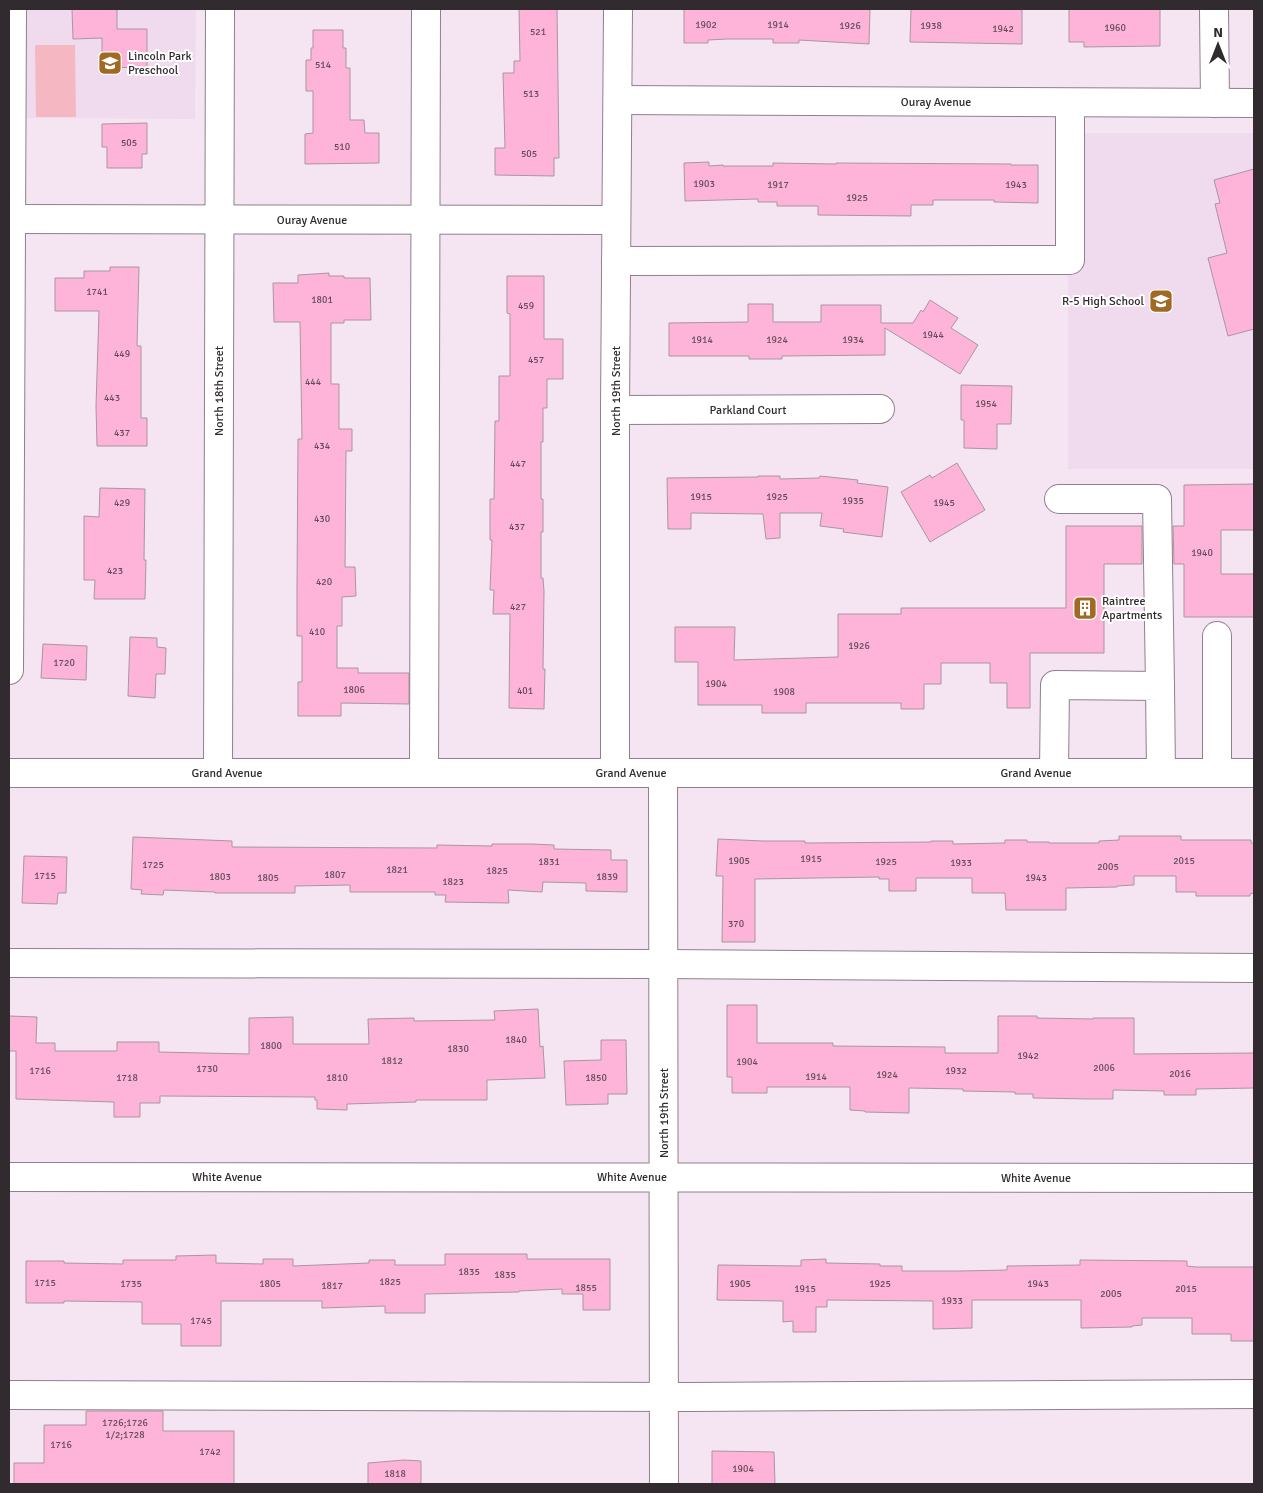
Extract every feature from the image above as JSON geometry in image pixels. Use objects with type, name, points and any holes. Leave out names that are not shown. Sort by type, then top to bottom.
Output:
[{"type":"street","points":[[9,670],[12,9]]},
{"type":"street","name":"North 18th Street","points":[[218,773],[220,9]]},
{"type":"street","points":[[424,773],[426,9]]},
{"type":"street","name":"North 19th Street","points":[[615,773],[618,9]]},
{"type":"street","points":[[1214,9],[1215,103]]},
{"type":"street","name":"Ouray Avenue","points":[[618,100],[1254,103]]},
{"type":"street","points":[[616,261],[1070,260],[1070,102]]},
{"type":"street","name":"Ouray Avenue","points":[[10,219],[616,220]]},
{"type":"street","name":"Parkland Court","points":[[615,410],[880,409]]},
{"type":"street","points":[[1059,499],[1157,499],[1161,773]]},
{"type":"street","points":[[1217,636],[1217,773]]},
{"type":"street","points":[[1054,773],[1055,685],[1160,686]]},
{"type":"street","name":"Grand Avenue","points":[[9,773],[1254,773]]},
{"type":"street","name":"North 19th Street","points":[[663,773],[664,1484]]},
{"type":"street","points":[[9,963],[664,964],[1254,968]]},
{"type":"street","name":"White Avenue","points":[[9,1177],[1254,1178]]},
{"type":"street","points":[[9,1395],[665,1397],[1254,1394]]},
{"type":"shaded area","name":"Lincoln Park Preschool","points":[[24,9],[196,9],[195,119],[24,118]]},
{"type":"shaded area","points":[[35,45],[75,45],[76,117],[36,117]]},
{"type":"shaded area","name":"R-5 High School","points":[[1068,133],[1254,133],[1254,469],[1068,469]]},
{"type":"building","points":[[72,9],[117,9],[117,29],[147,29],[147,67],[102,68],[102,38],[73,39]]},
{"type":"building","points":[[519,9],[557,9],[559,158],[554,158],[554,176],[495,175],[495,148],[505,148],[503,73],[514,73],[514,61],[520,61]]},
{"type":"building","points":[[684,9],[870,9],[869,44],[799,40],[799,43],[773,43],[773,39],[727,39],[708,40],[708,43],[684,43]]},
{"type":"building","points":[[911,9],[1022,9],[1022,44],[910,42]]},
{"type":"building","points":[[1069,9],[1160,9],[1160,46],[1084,47],[1084,42],[1069,42]]},
{"type":"building","points":[[313,30],[343,30],[343,48],[346,48],[346,68],[350,68],[350,120],[364,120],[365,133],[379,133],[379,163],[305,164],[305,134],[313,133],[313,91],[306,91],[306,60],[311,60]]},
{"type":"building","points":[[147,123],[147,154],[142,154],[142,168],[107,168],[107,147],[102,147],[102,124]]},
{"type":"building","points":[[709,162],[709,166],[773,166],[773,163],[1038,165],[1038,203],[994,202],[994,200],[933,200],[933,205],[911,205],[911,216],[818,215],[818,206],[777,206],[777,202],[758,202],[758,199],[685,201],[684,163]]},
{"type":"building","points":[[1254,169],[1254,329],[1228,336],[1208,258],[1227,253],[1215,204],[1220,203],[1214,180]]},
{"type":"building","points":[[110,267],[139,267],[137,346],[141,346],[141,418],[147,418],[147,446],[97,446],[96,406],[99,311],[55,311],[55,278],[84,278],[84,271],[110,271]]},
{"type":"building","points":[[329,273],[329,276],[344,276],[344,278],[370,278],[371,320],[344,320],[344,323],[331,323],[331,384],[339,384],[339,429],[352,429],[352,451],[346,451],[345,567],[355,567],[356,596],[342,597],[342,626],[337,626],[337,668],[358,668],[358,673],[409,673],[409,704],[341,703],[341,716],[298,716],[298,682],[302,682],[302,636],[297,636],[298,439],[302,439],[300,322],[274,322],[273,283],[298,283],[298,275]]},
{"type":"building","points":[[507,276],[544,276],[544,339],[563,339],[563,379],[547,379],[547,408],[543,408],[543,442],[541,442],[543,532],[541,532],[541,578],[543,578],[544,591],[544,709],[509,708],[510,614],[493,614],[494,590],[490,590],[492,540],[490,540],[490,499],[494,499],[495,421],[499,421],[499,376],[510,376],[510,314],[507,313]]},
{"type":"building","points":[[930,300],[958,318],[951,328],[978,345],[960,374],[885,328],[885,355],[782,356],[782,359],[749,359],[749,356],[669,356],[669,323],[748,322],[748,304],[773,304],[773,322],[821,322],[821,305],[881,305],[881,323],[913,323],[921,310],[923,312]]},
{"type":"building","points":[[961,385],[1012,386],[1011,424],[997,424],[997,449],[964,448],[964,420],[961,420]]},
{"type":"building","points":[[957,463],[985,510],[930,542],[901,492],[930,475],[932,478]]},
{"type":"building","points":[[780,476],[780,479],[819,478],[820,476],[858,480],[857,483],[888,487],[882,537],[843,532],[844,529],[820,526],[822,513],[780,513],[780,538],[766,539],[763,514],[691,513],[691,529],[668,529],[667,478]]},
{"type":"building","points":[[1254,484],[1254,530],[1221,530],[1221,574],[1254,574],[1254,617],[1184,617],[1184,564],[1174,564],[1173,526],[1184,526],[1184,485]]},
{"type":"building","points":[[100,488],[145,489],[145,599],[94,599],[95,580],[84,580],[84,516],[99,517]]},
{"type":"building","points":[[1066,526],[1142,526],[1142,564],[1104,564],[1104,653],[1030,653],[1030,708],[1007,708],[1007,683],[990,683],[990,663],[941,663],[941,684],[924,684],[924,709],[901,709],[901,703],[806,703],[806,713],[762,713],[762,705],[698,705],[698,662],[675,662],[675,627],[735,627],[734,660],[838,657],[838,614],[901,614],[901,608],[1066,608]]},
{"type":"building","points":[[130,637],[157,638],[157,647],[166,648],[165,674],[156,674],[155,698],[128,696]]},
{"type":"building","points":[[43,644],[87,646],[86,680],[41,678]]},
{"type":"building","points":[[1119,836],[1181,836],[1181,840],[1251,840],[1251,843],[1254,843],[1254,893],[1250,894],[1250,896],[1196,896],[1196,892],[1176,892],[1176,876],[1134,876],[1134,885],[1066,888],[1066,910],[1006,910],[1005,893],[972,893],[972,878],[916,878],[916,891],[889,891],[889,879],[879,879],[879,877],[755,879],[755,942],[722,942],[723,876],[716,876],[718,839],[805,841],[805,843],[953,841],[953,844],[1005,843],[1005,840],[1027,840],[1027,842],[1049,843],[1099,843],[1099,841],[1119,840]]},
{"type":"building","points":[[133,837],[232,841],[232,847],[437,848],[437,845],[492,846],[492,844],[532,844],[554,845],[554,849],[611,850],[611,860],[627,860],[627,892],[586,891],[586,883],[543,882],[542,892],[508,890],[509,903],[445,902],[446,895],[435,895],[435,892],[350,892],[350,885],[295,886],[295,893],[215,893],[164,890],[163,895],[141,894],[142,890],[131,889]]},
{"type":"building","points":[[24,856],[67,857],[66,893],[58,893],[57,904],[22,903]]},
{"type":"building","points":[[727,1005],[757,1005],[757,1043],[833,1043],[833,1046],[945,1047],[945,1053],[998,1053],[998,1016],[1093,1019],[1134,1018],[1134,1054],[1254,1053],[1254,1088],[1196,1089],[1196,1095],[1164,1095],[1164,1091],[1113,1090],[1113,1099],[1090,1099],[1033,1098],[1033,1094],[1015,1094],[1015,1092],[909,1088],[909,1113],[850,1110],[850,1087],[767,1087],[767,1093],[732,1093],[732,1077],[727,1077]]},
{"type":"building","points":[[538,1009],[540,1047],[543,1046],[545,1078],[487,1080],[487,1100],[416,1100],[416,1102],[347,1104],[347,1110],[317,1109],[315,1097],[160,1096],[160,1103],[140,1103],[140,1117],[114,1117],[114,1102],[16,1099],[16,1051],[9,1051],[9,1016],[37,1017],[36,1043],[55,1043],[55,1051],[117,1051],[117,1042],[159,1042],[159,1052],[249,1054],[249,1018],[293,1017],[293,1044],[369,1044],[368,1019],[414,1018],[414,1021],[495,1020],[494,1011]]},
{"type":"building","points":[[601,1040],[626,1040],[627,1094],[608,1094],[608,1104],[566,1105],[564,1061],[601,1060]]},
{"type":"building","points":[[445,1254],[527,1254],[527,1259],[610,1259],[610,1310],[583,1310],[583,1294],[562,1294],[562,1289],[425,1294],[425,1313],[385,1313],[385,1306],[322,1308],[322,1301],[221,1301],[221,1346],[181,1346],[181,1324],[142,1324],[142,1302],[64,1301],[64,1303],[26,1303],[26,1261],[123,1264],[123,1260],[176,1260],[176,1256],[216,1255],[216,1263],[263,1264],[263,1259],[293,1259],[293,1266],[369,1263],[369,1260],[395,1260],[395,1265],[445,1265]]},
{"type":"building","points":[[826,1259],[826,1263],[902,1266],[902,1271],[1007,1270],[1007,1266],[1080,1265],[1080,1260],[1187,1261],[1187,1266],[1196,1267],[1254,1267],[1254,1341],[1231,1341],[1231,1334],[1192,1334],[1192,1318],[1142,1318],[1142,1325],[1132,1327],[1081,1328],[1081,1300],[972,1300],[972,1328],[933,1329],[933,1301],[827,1300],[827,1307],[816,1307],[816,1332],[793,1332],[793,1321],[783,1322],[783,1301],[717,1300],[718,1265],[801,1266],[801,1260]]},
{"type":"building","points":[[86,1411],[163,1411],[163,1431],[234,1431],[234,1484],[14,1484],[14,1463],[44,1463],[44,1425],[86,1425]]},
{"type":"building","points":[[712,1451],[774,1452],[775,1484],[712,1484]]},
{"type":"building","points":[[404,1460],[421,1461],[421,1484],[368,1484],[368,1463]]},
{"type":"place","name":"Lincoln Park Preschool","points":[[110,63]]},
{"type":"place","name":"R-5 High School","points":[[1161,301]]},
{"type":"place","name":"Raintree Apartments","points":[[1085,608]]}]
